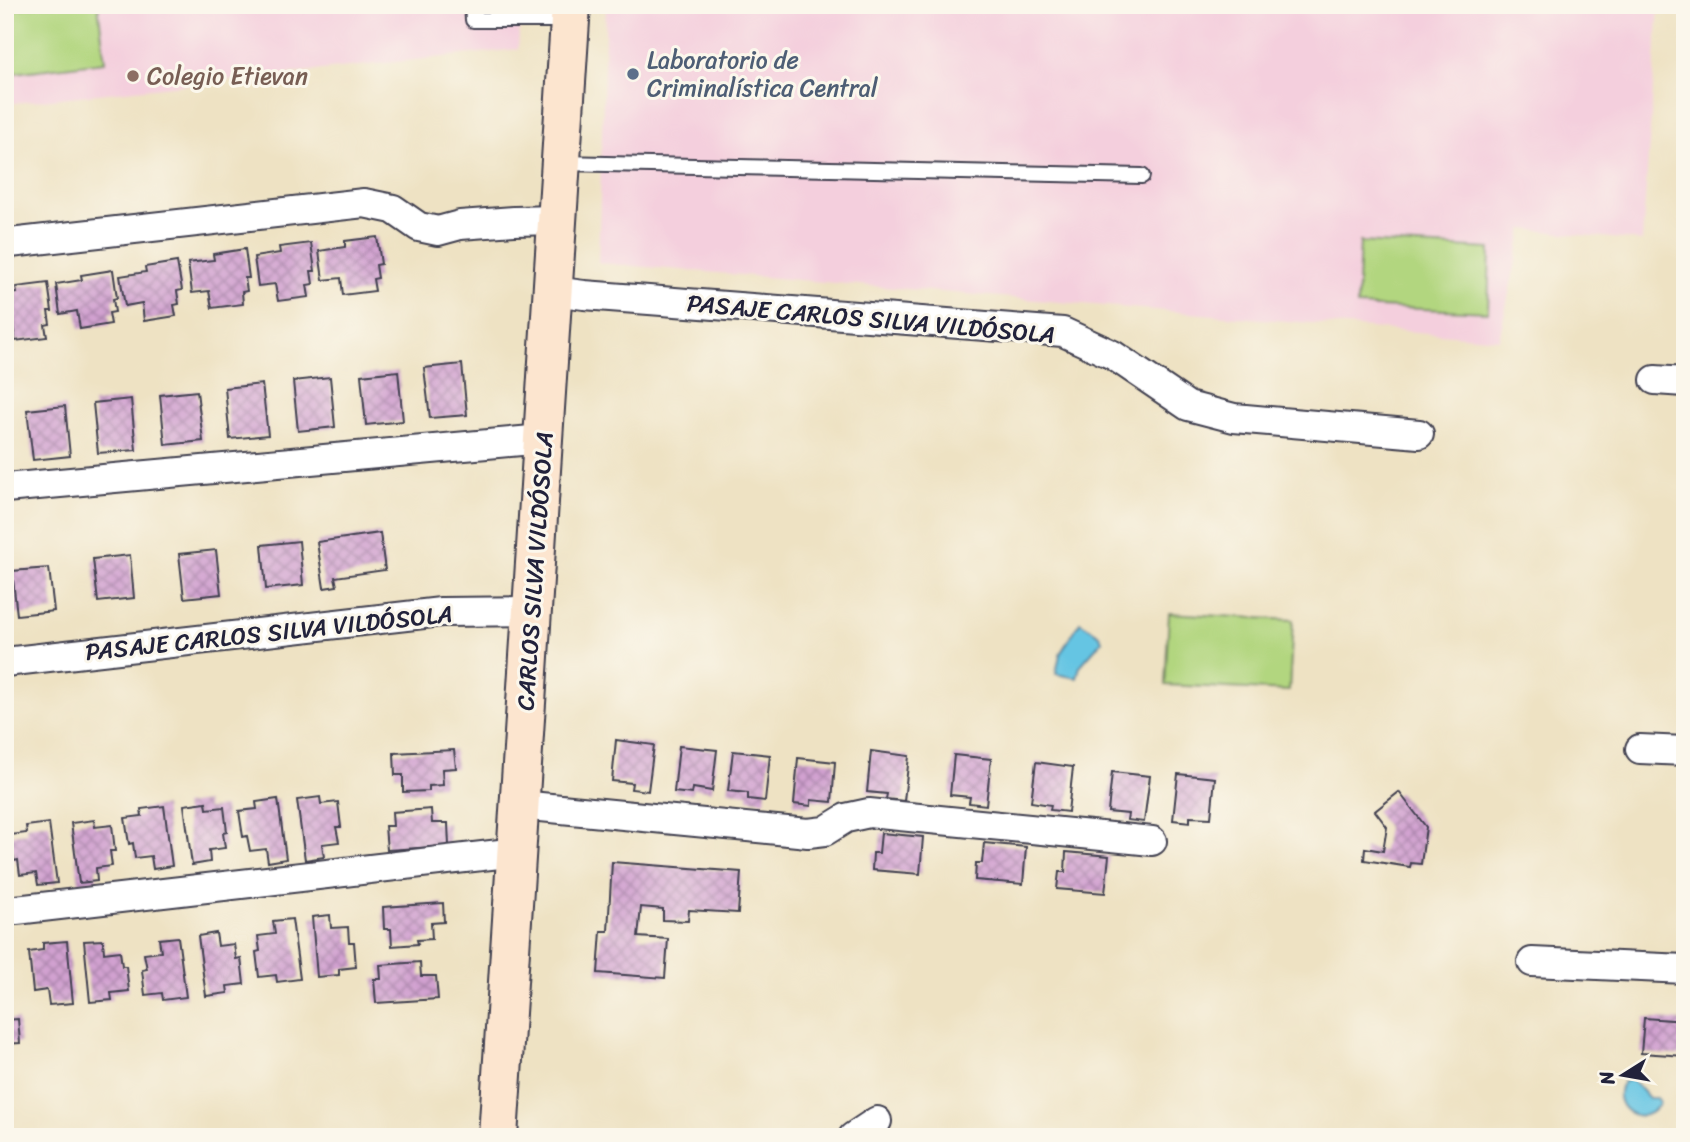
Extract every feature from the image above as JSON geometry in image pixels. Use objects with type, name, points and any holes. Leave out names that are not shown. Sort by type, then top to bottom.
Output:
[{"type":"street","name":"CARLOS SILVA VILDÓSOLA","points":[[493,1136],[517,852],[571,13]]},
{"type":"street","points":[[10,243],[364,204],[393,209],[419,227],[438,231],[460,225],[558,220]]},
{"type":"street","name":"PASAJE CARLOS SILVA VILDÓSOLA","points":[[553,291],[1063,332],[1113,355],[1188,406],[1234,418],[1419,434]]},
{"type":"street","points":[[1655,380],[1685,382]]},
{"type":"street","points":[[5,488],[543,439]]},
{"type":"street","name":"PASAJE CARLOS SILVA VILDÓSOLA","points":[[5,662],[441,612],[533,611]]},
{"type":"street","points":[[1640,749],[1685,751]]},
{"type":"street","points":[[520,806],[808,833],[825,831],[846,818],[869,813],[1152,841]]},
{"type":"street","points":[[16,910],[517,852]]},
{"type":"street","points":[[1532,962],[1685,969]]},
{"type":"street","points":[[853,1137],[877,1121]]},
{"type":"lane","points":[[472,5],[473,20],[571,13]]},
{"type":"lane","points":[[561,163],[1142,176]]},
{"type":"shaded area","name":"Colegio Etievan","points":[[5,5],[521,5],[518,49],[5,104]]},
{"type":"shaded area","points":[[606,5],[1659,5],[1642,241],[1523,229],[1499,339],[598,263]]},
{"type":"green space","points":[[41,5],[98,5],[105,62],[5,74],[5,10]]},
{"type":"green space","points":[[1360,242],[1490,249],[1488,312],[1357,306]]},
{"type":"green space","points":[[1169,613],[1293,620],[1289,691],[1165,685]]},
{"type":"water","points":[[1080,622],[1100,635],[1102,641],[1080,666],[1077,678],[1056,674],[1060,654]]},
{"type":"water","points":[[1633,1081],[1648,1098],[1657,1098],[1660,1102],[1653,1111],[1646,1115],[1637,1115],[1623,1107],[1619,1091],[1623,1082]]},
{"type":"building","points":[[377,237],[381,264],[376,265],[378,278],[373,279],[375,291],[343,295],[341,278],[323,280],[319,251],[345,247],[345,241]]},
{"type":"building","points":[[311,243],[315,271],[311,271],[313,284],[307,285],[309,297],[278,301],[275,284],[258,286],[254,257],[280,253],[279,247]]},
{"type":"building","points":[[245,249],[249,278],[245,278],[247,291],[242,292],[243,304],[212,308],[209,291],[192,293],[188,263],[214,260],[213,254]]},
{"type":"building","points":[[177,262],[182,290],[177,291],[179,304],[174,305],[176,316],[144,321],[142,303],[125,306],[120,276],[146,272],[145,267]]},
{"type":"building","points":[[113,270],[117,298],[113,299],[115,312],[109,313],[111,324],[80,329],[77,311],[60,314],[56,284],[82,280],[81,275]]},
{"type":"building","points":[[48,283],[52,311],[48,311],[50,324],[45,325],[47,337],[15,341],[13,324],[5,325],[5,294],[17,293],[16,287]]},
{"type":"building","points":[[462,364],[467,415],[430,418],[424,368]]},
{"type":"building","points":[[398,371],[403,421],[366,425],[361,375]]},
{"type":"building","points":[[330,377],[335,427],[298,431],[293,381]]},
{"type":"building","points":[[262,384],[268,435],[230,439],[225,388]]},
{"type":"building","points":[[197,391],[203,441],[165,445],[160,395]]},
{"type":"building","points":[[131,399],[136,450],[98,453],[93,403]]},
{"type":"building","points":[[65,406],[70,456],[33,460],[27,410]]},
{"type":"building","points":[[380,533],[385,570],[335,577],[337,586],[324,588],[317,542]]},
{"type":"building","points":[[299,541],[303,585],[266,589],[262,545]]},
{"type":"building","points":[[216,550],[221,594],[184,598],[179,554]]},
{"type":"building","points":[[130,555],[134,598],[98,602],[93,559]]},
{"type":"building","points":[[49,568],[54,611],[17,615],[12,571]]},
{"type":"building","points":[[616,740],[654,745],[648,791],[631,789],[632,783],[612,781]]},
{"type":"building","points":[[679,746],[717,750],[712,791],[693,788],[692,794],[674,792]]},
{"type":"building","points":[[454,750],[456,768],[442,769],[443,785],[429,786],[429,791],[403,792],[403,775],[395,775],[394,753]]},
{"type":"building","points":[[733,751],[770,755],[765,801],[748,799],[748,793],[728,791]]},
{"type":"building","points":[[871,751],[909,756],[904,801],[886,799],[887,794],[867,792]]},
{"type":"building","points":[[954,755],[991,759],[986,805],[969,803],[970,797],[950,795]]},
{"type":"building","points":[[798,758],[835,762],[832,802],[811,800],[811,806],[794,804]]},
{"type":"building","points":[[1036,762],[1073,767],[1068,812],[1050,810],[1051,805],[1031,802]]},
{"type":"building","points":[[1112,772],[1150,776],[1144,822],[1127,820],[1128,814],[1108,812]]},
{"type":"building","points":[[1178,774],[1215,778],[1211,818],[1190,817],[1190,822],[1173,820]]},
{"type":"building","points":[[1399,792],[1426,827],[1421,864],[1411,863],[1410,867],[1364,860],[1365,848],[1383,851],[1387,827],[1375,811]]},
{"type":"building","points":[[320,797],[321,804],[338,802],[341,827],[336,827],[339,842],[322,844],[324,857],[305,860],[297,800]]},
{"type":"building","points":[[278,799],[286,859],[268,862],[266,849],[250,851],[247,836],[243,837],[239,811],[257,809],[256,802]]},
{"type":"building","points":[[206,802],[207,809],[224,807],[227,832],[223,833],[225,848],[209,850],[210,862],[192,865],[184,805]]},
{"type":"building","points":[[164,806],[172,866],[153,869],[151,856],[135,858],[133,843],[129,844],[125,818],[142,816],[141,809]]},
{"type":"building","points":[[431,809],[432,823],[448,823],[449,846],[387,850],[385,826],[393,826],[392,812]]},
{"type":"building","points":[[94,820],[95,827],[112,825],[115,851],[110,851],[112,866],[96,868],[97,881],[79,883],[71,823]]},
{"type":"building","points":[[49,823],[57,883],[38,885],[36,873],[20,875],[18,860],[14,861],[10,835],[27,833],[26,826]]},
{"type":"building","points":[[881,833],[923,837],[920,874],[872,870],[873,853],[879,853]]},
{"type":"building","points":[[984,843],[1026,847],[1023,884],[975,880],[976,863],[982,863]]},
{"type":"building","points":[[1066,852],[1109,856],[1105,893],[1057,889],[1059,872],[1065,872]]},
{"type":"building","points":[[612,862],[741,872],[738,913],[689,910],[688,921],[663,920],[663,909],[641,907],[638,937],[668,939],[665,978],[598,973],[601,931],[608,931]]},
{"type":"building","points":[[443,903],[444,922],[431,923],[432,939],[417,940],[418,944],[392,946],[391,929],[384,929],[383,907]]},
{"type":"building","points":[[330,915],[331,928],[348,927],[349,942],[354,942],[356,967],[339,969],[339,975],[317,977],[312,917]]},
{"type":"building","points":[[292,919],[300,979],[277,982],[276,975],[259,977],[256,952],[260,951],[258,936],[275,934],[273,921]]},
{"type":"building","points":[[216,933],[218,946],[234,944],[236,959],[241,958],[244,984],[227,986],[228,993],[206,996],[198,936]]},
{"type":"building","points":[[178,937],[186,997],[163,1000],[162,993],[145,995],[142,970],[147,969],[144,954],[161,952],[159,939]]},
{"type":"building","points":[[103,940],[104,953],[120,951],[122,966],[126,966],[129,991],[111,993],[112,1000],[90,1002],[84,941]]},
{"type":"building","points":[[67,941],[73,1003],[49,1005],[47,990],[33,992],[29,952],[43,950],[43,943]]},
{"type":"building","points":[[420,962],[421,976],[436,976],[438,999],[376,1003],[374,979],[381,979],[380,965]]},
{"type":"building","points":[[1644,1018],[1685,1021],[1685,1056],[1641,1053]]},
{"type":"building","points":[[18,1019],[20,1043],[5,1044],[5,1020]]},
{"type":"place","name":"Laboratorio de Criminalística Central","points":[[633,74]]},
{"type":"place","name":"Colegio Etievan","points":[[133,76]]}]
